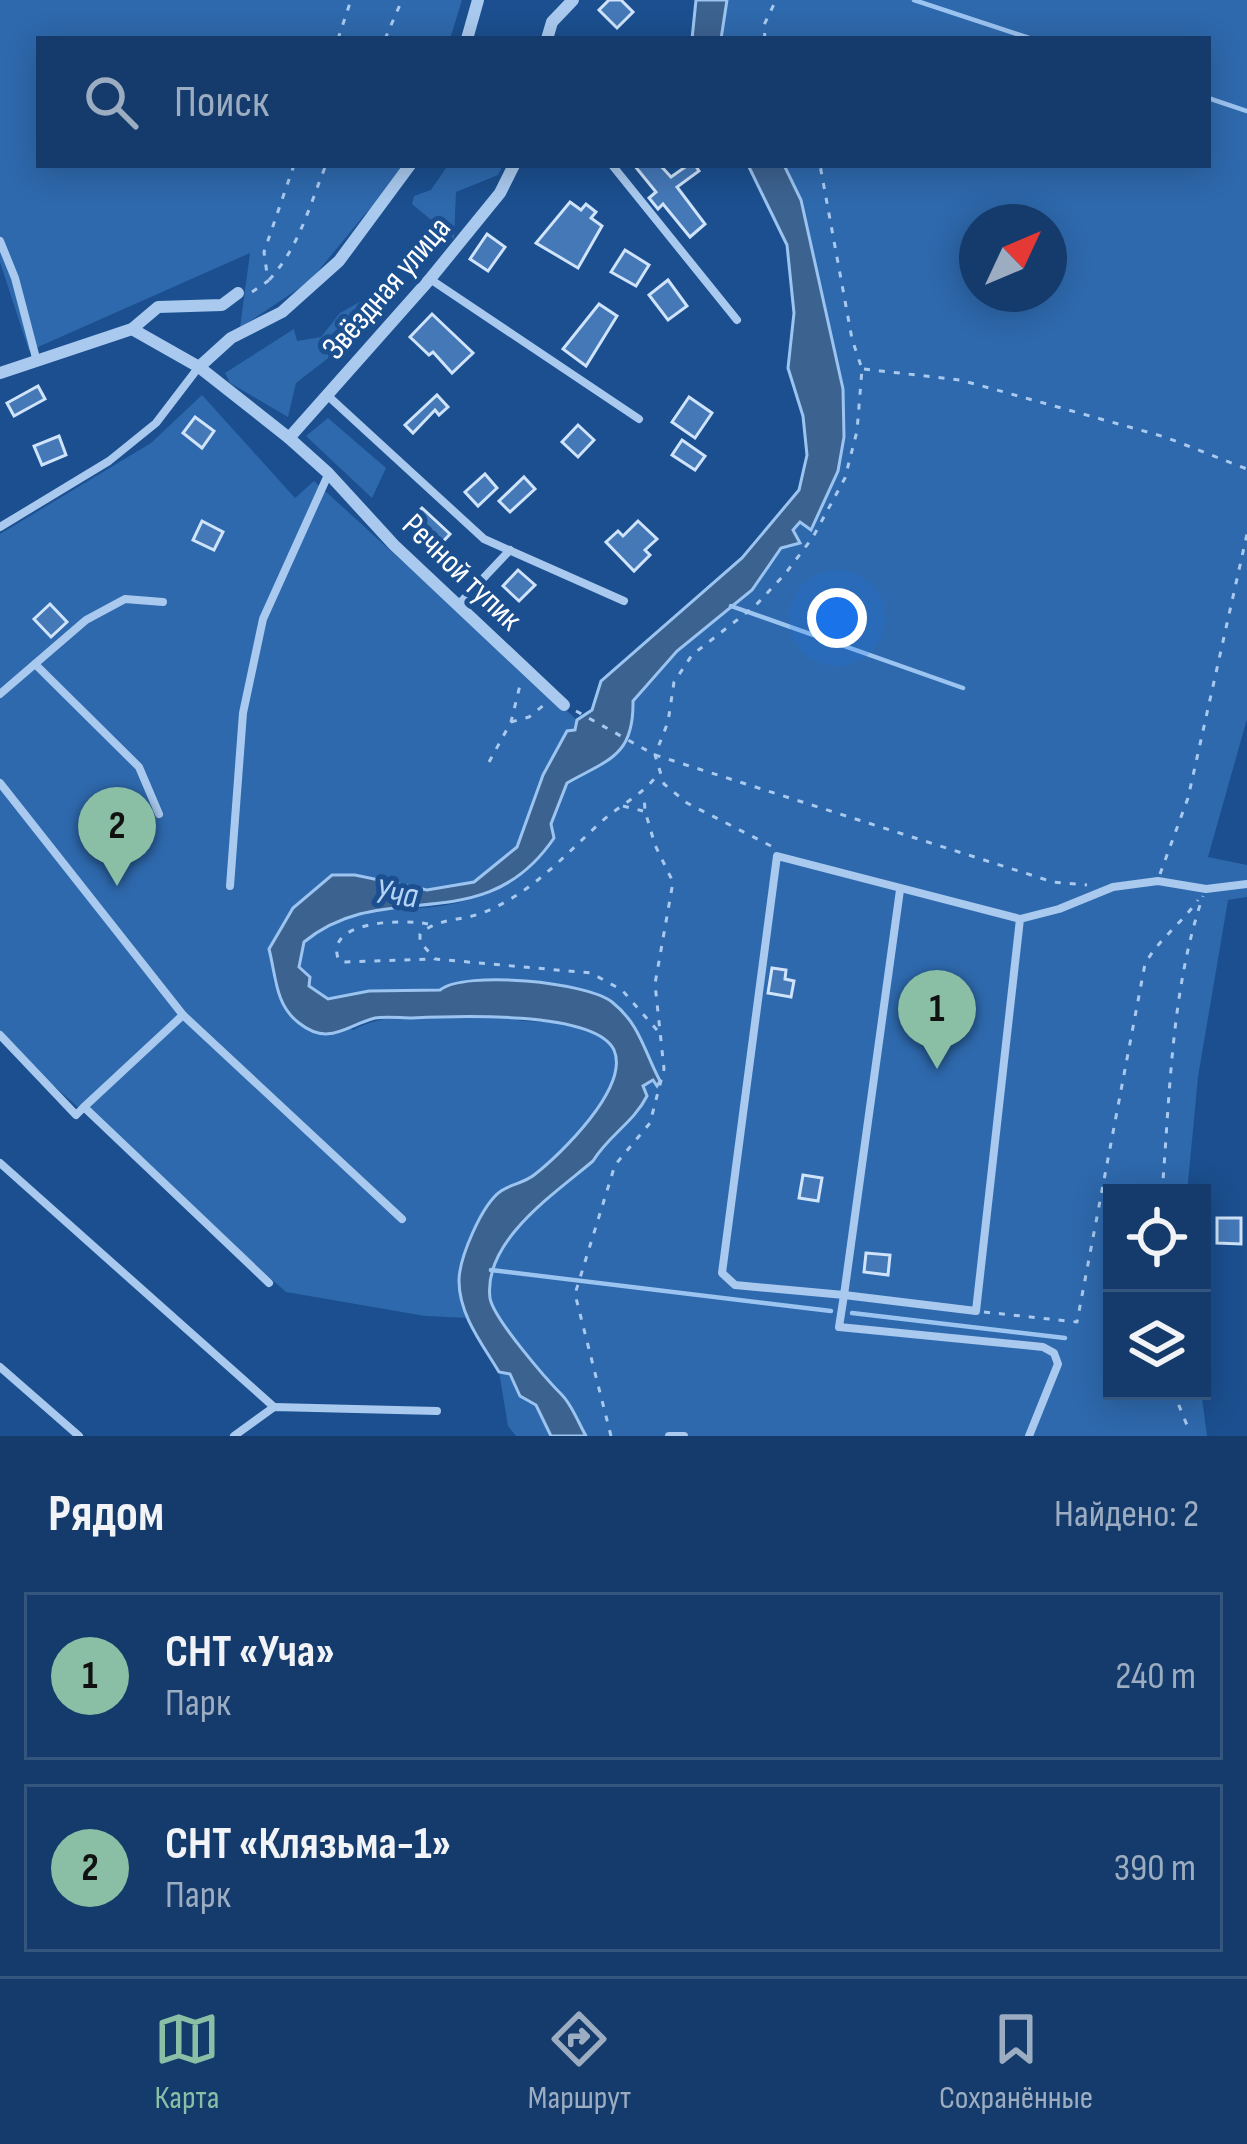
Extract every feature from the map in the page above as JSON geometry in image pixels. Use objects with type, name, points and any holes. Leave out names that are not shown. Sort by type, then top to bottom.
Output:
[{"type":"street","points":[[468,36],[478,0]]},
{"type":"street","points":[[548,36],[552,22],[573,0]]},
{"type":"street","points":[[199,367],[231,338],[282,312],[339,262],[408,168]]},
{"type":"street","name":"Звёздная улица","points":[[289,438],[430,279],[500,193],[512,168]]},
{"type":"street","points":[[0,373],[132,329],[158,307],[222,305],[238,293]]},
{"type":"street","name":"Речной тупик","points":[[132,329],[199,367],[289,438],[394,545],[559,700]]},
{"type":"lane","points":[[614,168],[736,320]]},
{"type":"lane","points":[[0,241],[36,358]]},
{"type":"lane","points":[[430,279],[639,419]]},
{"type":"lane","points":[[0,527],[109,461],[156,422],[199,367]]},
{"type":"lane","points":[[327,395],[484,539],[623,601]]},
{"type":"lane","points":[[230,886],[243,713],[263,619],[328,473]]},
{"type":"lane","points":[[459,604],[510,550]]},
{"type":"lane","points":[[0,694],[86,620],[125,599],[164,602]]},
{"type":"lane","points":[[35,664],[139,767],[159,814]]},
{"type":"lane","points":[[0,783],[183,1015],[402,1219]]},
{"type":"lane","points":[[1020,919],[976,1311],[735,1285],[722,1273],[777,856],[1020,919],[1059,909],[1113,886],[1158,881],[1206,889],[1247,884]]},
{"type":"lane","points":[[900,890],[839,1327],[1043,1347],[1054,1353],[1058,1364],[1029,1436]]},
{"type":"lane","points":[[0,1035],[76,1115],[183,1015]]},
{"type":"lane","points":[[84,1107],[269,1282]]},
{"type":"lane","points":[[0,1163],[274,1407]]},
{"type":"lane","points":[[0,1367],[79,1436]]},
{"type":"lane","points":[[234,1436],[274,1407],[437,1411]]},
{"type":"lane","points":[[669,1436],[684,1436]]},
{"type":"path","points":[[339,36],[352,0]]},
{"type":"path","points":[[386,36],[402,0]]},
{"type":"path","points":[[765,36],[764,25],[776,0]]},
{"type":"path","points":[[268,281],[264,252],[293,168]]},
{"type":"path","points":[[238,293],[250,293],[268,281],[288,259],[325,168]]},
{"type":"path","points":[[777,856],[771,845],[687,803],[658,774],[655,754],[668,722],[674,682],[692,655],[755,606],[813,537],[845,478],[857,431],[862,369],[821,168]]},
{"type":"path","points":[[862,369],[960,380],[1165,437],[1247,470]]},
{"type":"path","points":[[1158,881],[1188,798],[1247,534]]},
{"type":"path","points":[[489,762],[511,722],[524,668]]},
{"type":"path","points":[[511,722],[559,700],[655,754],[1053,882],[1113,886]]},
{"type":"path","points":[[658,774],[644,794],[622,806],[524,891],[480,914],[430,925],[407,920],[363,927],[336,941],[334,951],[338,961],[346,962],[435,958],[591,973],[622,990],[658,1031]]},
{"type":"path","points":[[611,1436],[575,1294],[616,1165],[650,1123],[664,1069],[655,985],[674,882],[655,845],[644,794]]},
{"type":"path","points":[[622,806],[645,812]]},
{"type":"path","points":[[1163,1184],[1181,992],[1191,932],[1206,889]]},
{"type":"path","points":[[976,1311],[1077,1322],[1145,964],[1156,944],[1182,923],[1206,889]]},
{"type":"path","points":[[430,925],[420,934],[420,942],[425,953],[435,958]]},
{"type":"path","points":[[1177,1400],[1189,1430]]},
{"type":"shaded area","points":[[0,0],[462,0],[451,36],[36,36],[36,168],[411,168],[310,281],[240,328],[250,253],[29,351],[0,262]]},
{"type":"shaded area","points":[[727,0],[1247,0],[1247,719],[1208,857],[1247,865],[1247,897],[1228,900],[1198,1077],[1188,1184],[1103,1184],[1103,1400],[1202,1400],[1207,1436],[586,1436],[566,1399],[500,1319],[490,1298],[491,1277],[509,1238],[524,1220],[593,1161],[636,1111],[643,1087],[660,1081],[636,1029],[613,1002],[553,984],[474,981],[440,990],[369,991],[328,999],[309,986],[299,968],[304,942],[344,918],[377,908],[438,907],[477,897],[512,879],[542,854],[554,838],[551,825],[567,783],[606,762],[623,745],[633,701],[677,651],[752,590],[781,548],[800,542],[792,530],[801,521],[810,529],[843,389],[801,200],[785,168],[1211,168],[1211,36],[721,36]]},
{"type":"shaded area","points":[[446,168],[502,168],[498,175],[456,192],[454,239],[412,204],[414,196],[431,190]]},
{"type":"shaded area","points":[[402,278],[362,332],[296,383],[288,417],[230,383],[225,373],[294,329],[297,341],[321,337],[340,313]]},
{"type":"shaded area","points":[[202,395],[295,498],[314,481],[577,720],[543,775],[517,847],[474,882],[427,890],[355,875],[293,908],[269,949],[274,983],[353,1030],[398,1017],[485,1015],[582,1027],[611,1044],[617,1059],[614,1076],[592,1116],[533,1177],[500,1192],[480,1221],[460,1274],[460,1292],[469,1318],[425,1316],[286,1292],[0,1038],[0,534],[151,443]]},
{"type":"shaded area","points":[[328,418],[386,468],[372,498],[306,436]]},
{"type":"shaded area","points":[[499,1372],[510,1373],[520,1395],[536,1405],[551,1436],[516,1436],[508,1426]]},
{"type":"water","points":[[696,0],[727,0],[721,36],[692,36]]},
{"type":"water","name":"Уча","points":[[749,168],[785,168],[801,200],[843,389],[844,437],[838,471],[811,530],[800,522],[793,530],[800,543],[781,548],[752,590],[677,651],[633,701],[623,745],[606,762],[567,783],[551,824],[554,838],[526,870],[497,889],[465,899],[368,912],[335,923],[304,942],[299,967],[310,977],[309,986],[328,999],[369,991],[440,990],[474,981],[553,984],[612,1002],[635,1029],[660,1081],[657,1086],[653,1080],[643,1086],[647,1096],[635,1114],[593,1161],[524,1220],[498,1257],[491,1277],[490,1298],[500,1319],[566,1399],[586,1436],[551,1436],[536,1405],[520,1396],[510,1374],[499,1372],[473,1329],[460,1294],[460,1271],[486,1207],[505,1189],[546,1165],[603,1100],[616,1065],[614,1050],[602,1037],[580,1028],[521,1018],[379,1017],[338,1032],[320,1033],[299,1023],[285,1008],[269,949],[293,908],[332,875],[427,890],[474,882],[517,847],[543,775],[567,731],[575,730],[577,720],[592,710],[601,681],[742,558],[799,490],[807,455],[803,416],[788,368],[794,313],[787,245]]},
{"type":"building","points":[[609,0],[621,0],[633,12],[617,28],[599,10]]},
{"type":"building","points":[[636,168],[663,168],[671,177],[684,168],[697,168],[677,187],[705,224],[690,237],[663,204],[658,209],[649,198],[656,192]]},
{"type":"building","points":[[570,202],[581,210],[586,204],[596,212],[591,218],[602,226],[578,268],[536,243]]},
{"type":"building","points":[[487,234],[505,247],[488,271],[470,259]]},
{"type":"building","points":[[625,250],[649,265],[636,286],[611,272]]},
{"type":"building","points":[[668,280],[687,306],[668,320],[649,295]]},
{"type":"building","points":[[599,304],[617,316],[586,366],[563,349]]},
{"type":"building","points":[[432,314],[473,353],[452,373],[410,337]]},
{"type":"building","points":[[38,386],[45,399],[14,416],[7,403]]},
{"type":"building","points":[[437,395],[448,407],[439,415],[435,410],[413,433],[405,425]]},
{"type":"building","points":[[689,397],[712,413],[695,438],[672,422]]},
{"type":"building","points":[[195,417],[214,431],[202,448],[183,433]]},
{"type":"building","points":[[578,425],[594,440],[578,457],[562,442]]},
{"type":"building","points":[[59,436],[66,455],[42,465],[34,446]]},
{"type":"building","points":[[682,440],[705,456],[695,470],[672,455]]},
{"type":"building","points":[[485,474],[497,488],[478,506],[465,492]]},
{"type":"building","points":[[524,477],[535,489],[510,512],[499,501]]},
{"type":"building","points":[[422,508],[450,534],[436,549],[408,522]]},
{"type":"building","points":[[202,521],[223,532],[214,550],[193,540]]},
{"type":"building","points":[[638,521],[657,539],[645,550],[650,555],[634,571],[606,542],[618,531],[623,536]]},
{"type":"building","points":[[518,570],[535,585],[519,601],[503,586]]},
{"type":"building","points":[[50,604],[67,622],[51,637],[34,619]]},
{"type":"building","points":[[772,968],[786,970],[785,979],[794,981],[791,997],[768,993]]},
{"type":"building","points":[[803,1175],[822,1178],[818,1201],[799,1198]]},
{"type":"building","points":[[1217,1218],[1241,1218],[1241,1244],[1217,1243]]},
{"type":"building","points":[[866,1253],[890,1255],[888,1275],[864,1272]]},
{"type":"waterway","points":[[914,0],[1023,36]]},
{"type":"waterway","points":[[1211,99],[1247,111]]},
{"type":"waterway","points":[[731,606],[963,688]]},
{"type":"waterway","points":[[491,1270],[831,1311]]},
{"type":"waterway","points":[[852,1313],[1065,1338]]},
{"type":"place","name":"СНТ «Клязьма-1»","points":[[117,886]]},
{"type":"place","name":"СНТ «Уча»","points":[[937,1069]]}]
